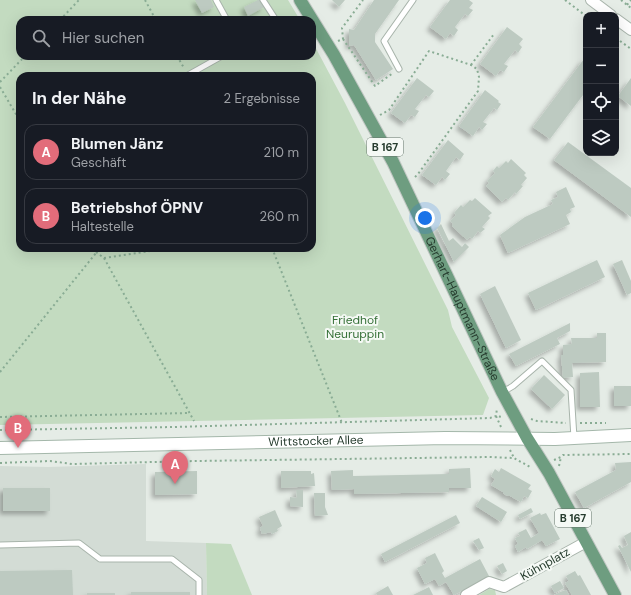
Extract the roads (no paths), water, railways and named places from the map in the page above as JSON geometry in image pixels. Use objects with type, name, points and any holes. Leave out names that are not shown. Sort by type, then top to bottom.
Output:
[{"type":"main road","name":"Gerhart-Hauptmann-Straße","points":[[300,0],[310,16]]},
{"type":"main road","name":"Gerhart-Hauptmann-Straße","points":[[316,26],[334,55],[393,162],[502,392],[527,438],[549,473],[615,595]]},
{"type":"main road","name":"Wittstocker Allee","points":[[0,448],[445,438],[574,438],[631,435]]},
{"type":"street","points":[[591,0],[607,12]]},
{"type":"street","points":[[619,21],[631,30]]},
{"type":"street","name":"Kühnplatz","points":[[466,595],[489,582],[503,591],[586,542]]},
{"type":"lane","points":[[216,0],[225,16]]},
{"type":"lane","points":[[263,0],[273,16]]},
{"type":"lane","points":[[399,68],[384,41],[413,0]]},
{"type":"lane","points":[[193,72],[215,60]]},
{"type":"lane","points":[[502,392],[513,386],[542,361],[571,390],[574,438]]},
{"type":"lane","points":[[0,545],[79,542],[100,559],[172,559],[198,580],[199,595]]},
{"type":"place","name":"Betriebshof ÖPNV","points":[[18,448]]},
{"type":"place","name":"Blumen Jänz","points":[[175,484]]},
{"type":"park label","name":"Friedhof Neuruppin","points":[[355,327]]}]
